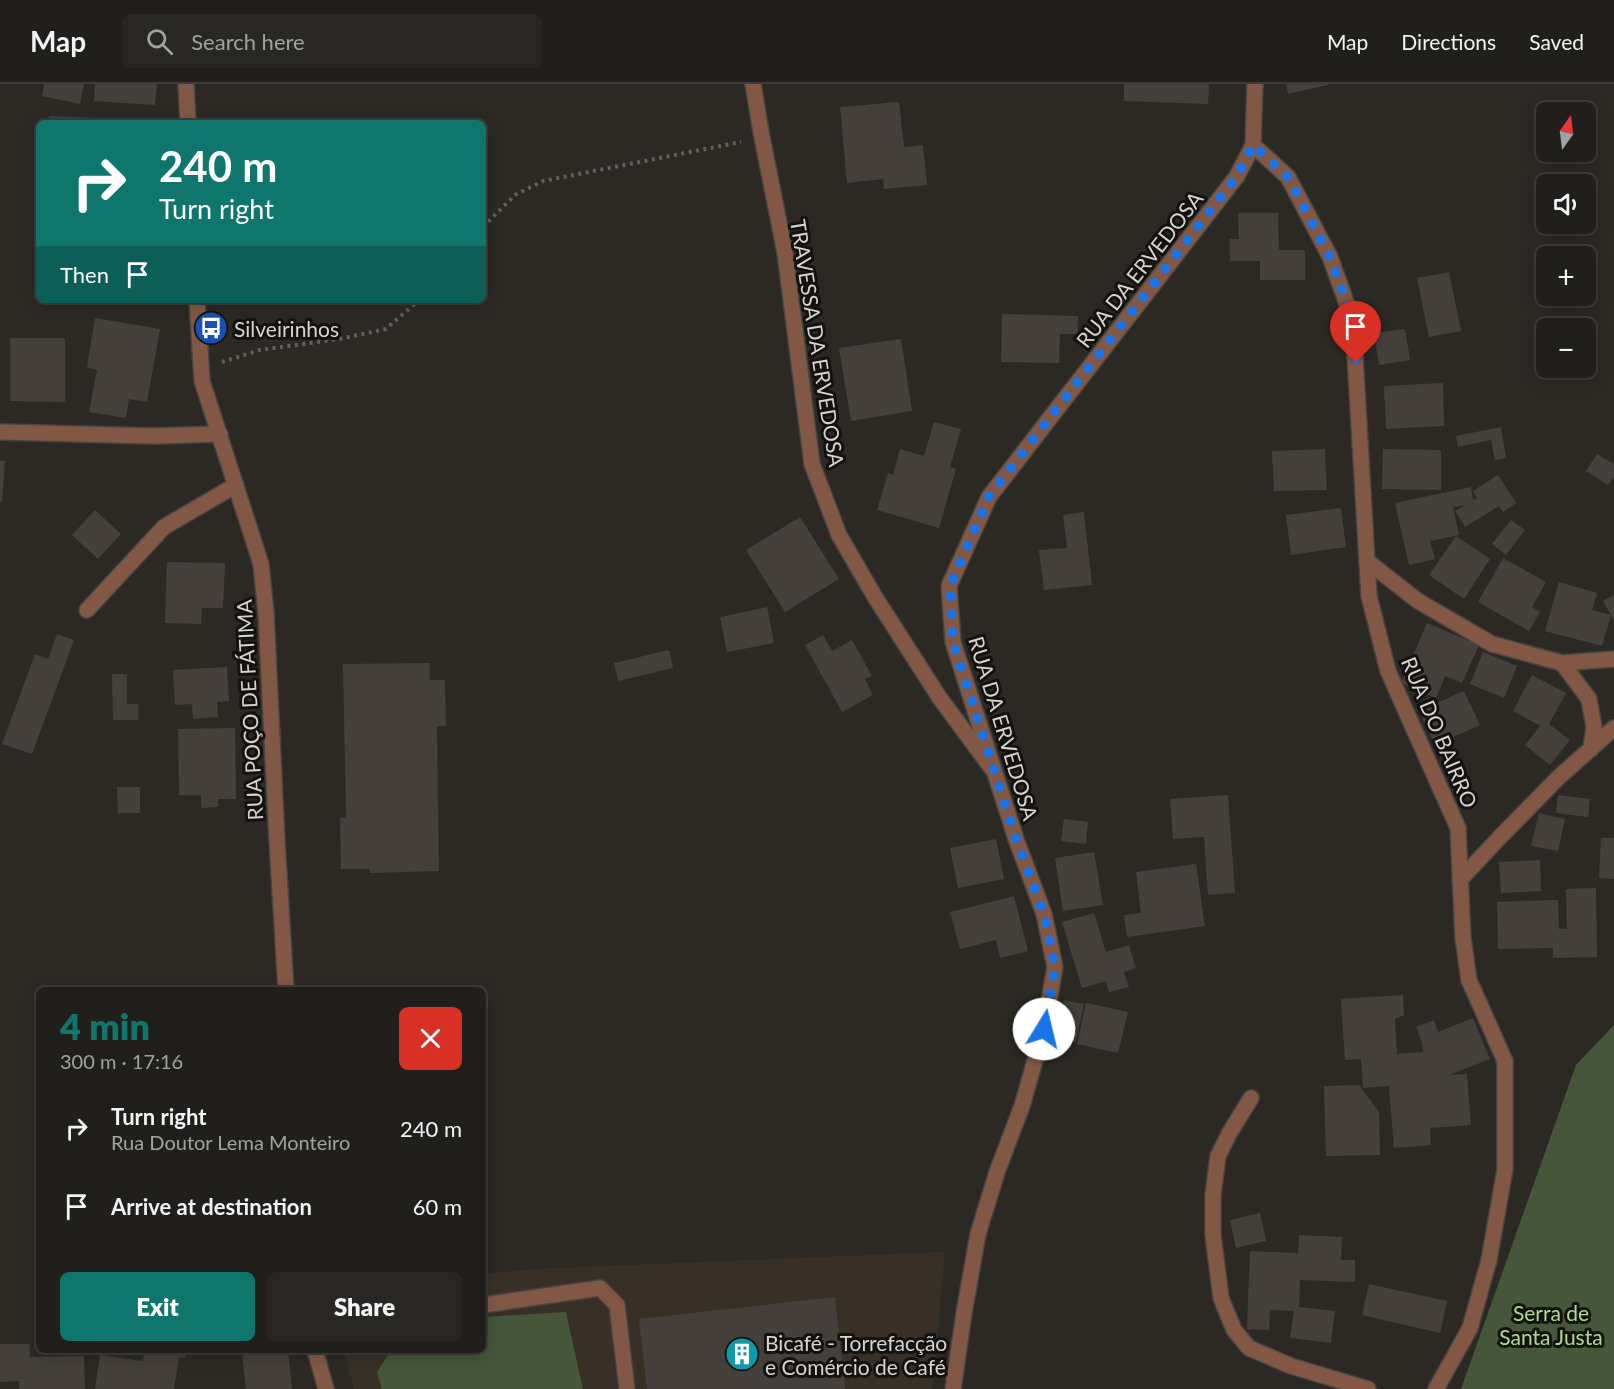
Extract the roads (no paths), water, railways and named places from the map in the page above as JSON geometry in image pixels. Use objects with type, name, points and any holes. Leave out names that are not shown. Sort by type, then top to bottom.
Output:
[{"type":"street","points":[[186,84],[188,120]]},
{"type":"street","name":"TRAVESSA DA ERVEDOSA","points":[[753,84],[785,253],[812,464],[839,535],[869,586],[939,697],[996,775]]},
{"type":"street","name":"RUA DA ERVEDOSA","points":[[952,1389],[978,1234],[997,1172],[1022,1106],[1044,1029],[1055,967],[1044,914],[1016,839],[953,642],[950,586],[989,496],[1237,176],[1253,145],[1255,84]]},
{"type":"street","name":"RUA DO BAIRRO","points":[[1253,145],[1288,177],[1330,257],[1353,321],[1369,596],[1388,671],[1458,828],[1463,938],[1469,980],[1505,1060],[1505,1169],[1489,1260],[1470,1328],[1436,1389]]},
{"type":"street","name":"RUA POÇO DE FÁTIMA","points":[[197,303],[202,381],[261,564],[266,612],[286,987]]},
{"type":"street","points":[[0,432],[154,436],[220,434]]},
{"type":"street","points":[[87,610],[164,527],[236,485]]},
{"type":"street","points":[[1367,561],[1418,601],[1492,644],[1562,663],[1614,659]]},
{"type":"street","points":[[1562,663],[1589,699],[1594,727],[1591,749]]},
{"type":"street","points":[[1461,880],[1506,830],[1559,777],[1614,728]]},
{"type":"street","points":[[1251,1098],[1218,1156],[1213,1195],[1213,1235],[1221,1298],[1234,1330],[1249,1348],[1291,1366],[1368,1389]]},
{"type":"street","points":[[486,1305],[600,1288],[617,1305],[627,1389]]},
{"type":"street","points":[[316,1353],[326,1389]]},
{"type":"place","name":"Silveirinhos","points":[[211,328]]},
{"type":"place","name":"Bicafé - Torrefacção e Comércio de Café","points":[[742,1354]]},
{"type":"park label","name":"Serra de Santa Justa","points":[[1551,1324]]}]
